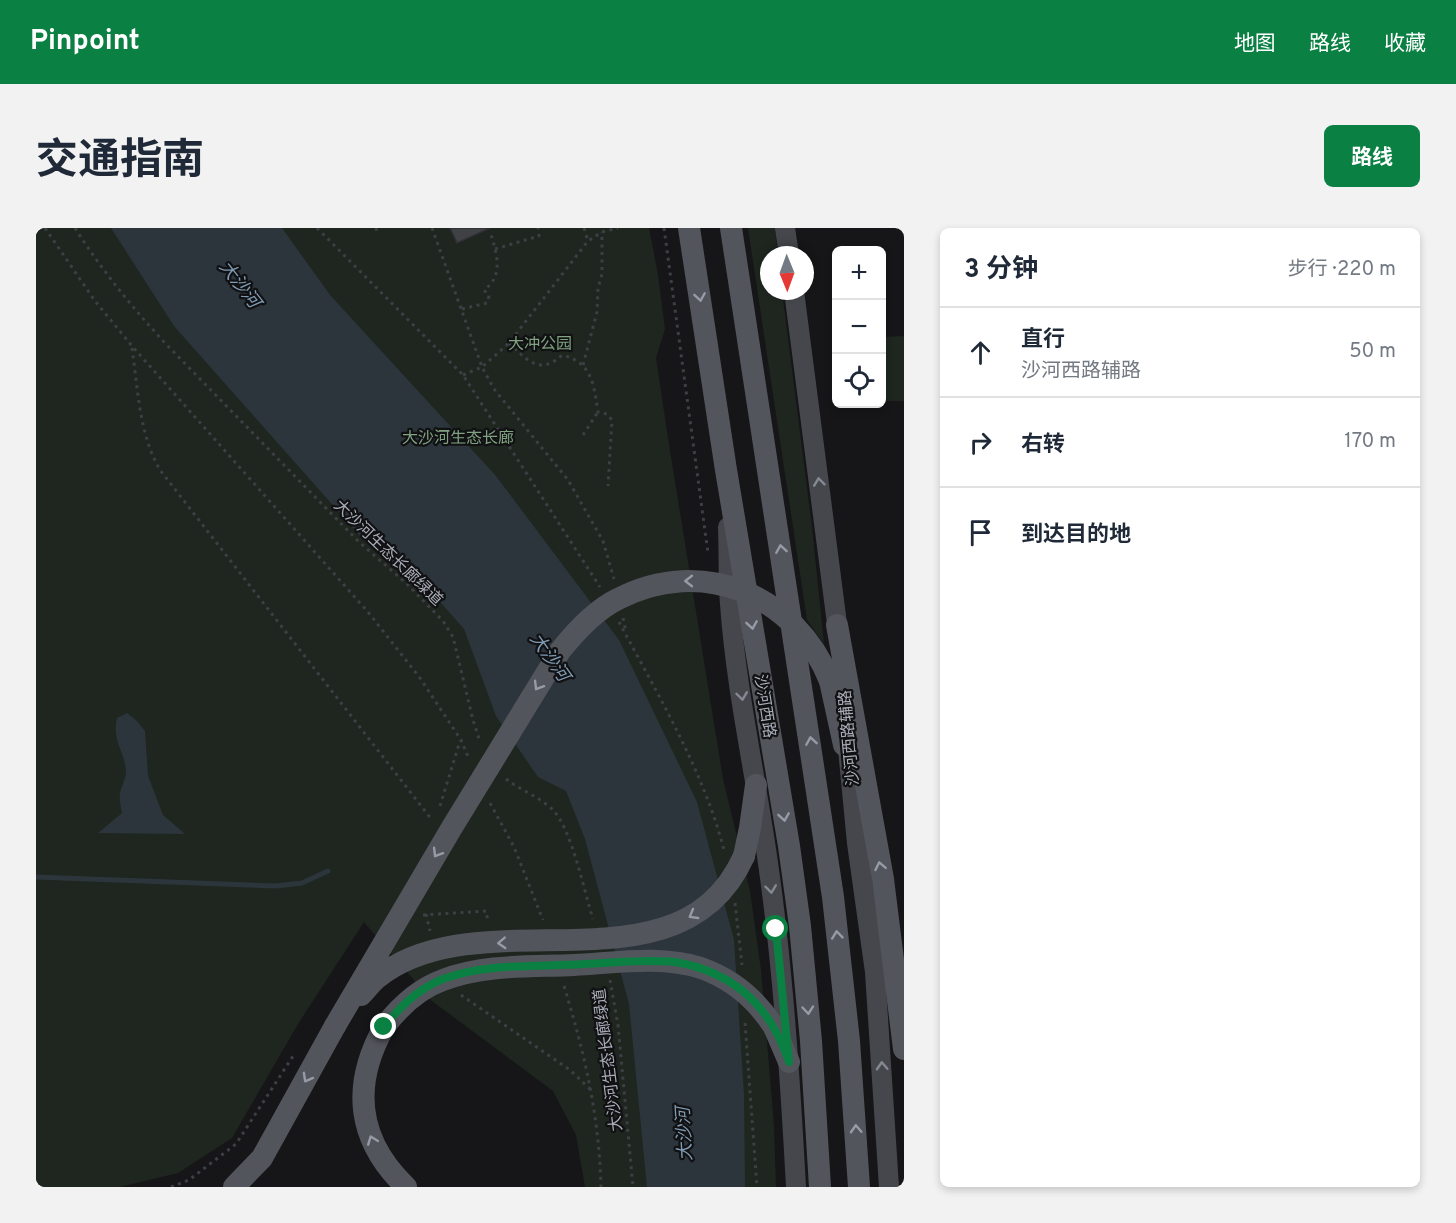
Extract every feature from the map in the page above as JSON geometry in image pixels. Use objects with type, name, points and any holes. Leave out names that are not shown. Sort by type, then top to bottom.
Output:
[{"type":"main road","points":[[731,228],[831,877],[849,1041],[859,1187]]},
{"type":"main road","points":[[785,228],[788,246]]},
{"type":"main road","name":"沙河西路","points":[[689,232],[800,926],[811,1041],[820,1187]]},
{"type":"main road","name":"沙河西路辅路","points":[[795,300],[837,625],[850,770],[879,1014],[889,1187]]},
{"type":"main road","points":[[726,470],[730,604],[738,676],[775,917],[789,1062],[796,1187]]},
{"type":"main road","points":[[234,1187],[262,1158],[335,1026],[560,651],[573,634],[593,615],[616,600],[665,582],[684,580],[717,584],[752,594],[781,613],[799,629],[814,648],[830,681],[850,770]]},
{"type":"main road","points":[[837,625],[883,879],[904,1049]]},
{"type":"main road","points":[[335,1026],[376,979],[397,966],[440,949],[495,943],[631,936],[673,926],[709,904],[723,891],[735,874],[744,856],[756,785]]},
{"type":"main road","points":[[406,1187],[391,1173],[370,1138],[365,1120],[366,1070],[374,1045],[384,1027],[408,999],[443,980],[463,974],[501,968],[649,961],[688,964],[715,974],[750,997],[774,1026],[789,1062]]},
{"type":"path","points":[[45,228],[95,301],[132,346],[368,612],[420,678],[461,740],[470,760]]},
{"type":"path","name":"大沙河生态长廊绿道","points":[[75,228],[110,279],[156,333],[359,542],[407,584],[443,621],[453,638],[472,720],[483,747]]},
{"type":"path","points":[[317,228],[463,375],[603,593]]},
{"type":"path","points":[[432,228],[482,367],[494,389],[568,480],[603,541],[614,580]]},
{"type":"path","points":[[495,249],[539,236],[538,228]]},
{"type":"path","points":[[585,228],[588,241]]},
{"type":"path","points":[[463,375],[482,367],[509,343],[588,241],[602,232],[618,228]]},
{"type":"path","points":[[664,228],[710,561]]},
{"type":"path","points":[[461,309],[487,303],[489,296],[484,290],[492,284],[499,262],[490,231]]},
{"type":"path","points":[[583,365],[597,312],[598,288],[602,274],[602,232]]},
{"type":"path","points":[[509,343],[534,364],[553,363],[562,355],[574,358],[583,365],[594,383],[598,412],[583,435]]},
{"type":"path","points":[[132,346],[144,429],[160,470],[434,822]]},
{"type":"path","points":[[598,412],[608,414],[612,420],[608,486]]},
{"type":"path","points":[[621,609],[627,637]]},
{"type":"path","points":[[617,619],[700,779],[717,829]]},
{"type":"path","points":[[499,773],[547,805],[560,820],[568,837],[595,925]]},
{"type":"path","points":[[488,799],[514,847],[546,928]]},
{"type":"path","points":[[415,915],[486,911],[488,928]]},
{"type":"path","points":[[426,915],[431,939]]},
{"type":"path","name":"大沙河生态长廊绿道","points":[[609,976],[618,1025],[633,1187]]},
{"type":"path","points":[[562,978],[592,1091],[598,1125],[601,1187]]},
{"type":"path","points":[[458,992],[570,1070],[592,1091]]},
{"type":"path","points":[[171,1187],[189,1180],[236,1144],[300,1045]]},
{"type":"green space","name":"大沙河生态长廊","points":[[36,228],[649,228],[665,329],[656,358],[668,438],[723,779],[750,891],[761,970],[774,1126],[776,1187],[585,1187],[576,1135],[553,1091],[432,1001],[364,922],[298,1024],[232,1138],[178,1173],[120,1187],[36,1187]]},
{"type":"green space","points":[[748,228],[775,228],[777,246],[760,246],[760,300],[783,300],[812,527],[824,644],[807,620]]},
{"type":"green space","points":[[904,336],[904,401],[886,401],[886,337]]},
{"type":"water","name":"大沙河","points":[[111,228],[282,228],[330,295],[496,476],[619,640],[697,802],[734,940],[744,1095],[745,1187],[647,1187],[629,1004],[585,839],[566,791],[538,777],[496,716],[464,629],[434,595],[362,538],[174,326]]},
{"type":"water","points":[[127,713],[145,731],[148,776],[163,815],[185,834],[98,833],[122,813],[120,795],[126,770],[117,740],[116,726],[117,718]]},
{"type":"building","points":[[450,228],[490,228],[457,243]]},
{"type":"waterway","points":[[36,877],[276,886],[302,883],[328,871]]},
{"type":"route","points":[[384,1027],[408,999],[425,988],[463,974],[501,968],[649,961],[675,962],[688,964],[715,974],[729,981],[750,997],[774,1026],[789,1062],[776,929]]},
{"type":"park label","name":"大冲公园","points":[[540,343]]}]
